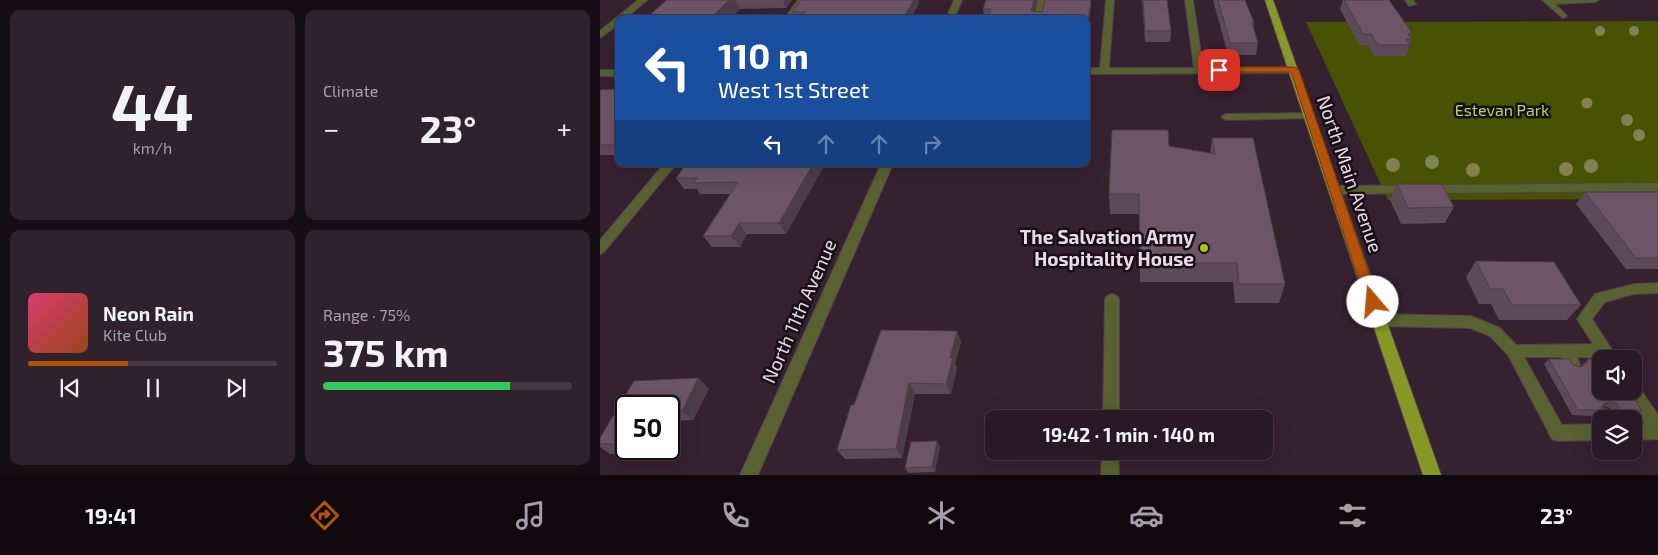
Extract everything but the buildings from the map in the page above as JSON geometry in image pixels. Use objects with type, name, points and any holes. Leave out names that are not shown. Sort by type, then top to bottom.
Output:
[{"type":"main road","name":"North Main Avenue","points":[[1269,0],[1336,190],[1432,475]]},
{"type":"street","points":[[624,15],[643,0]]},
{"type":"street","points":[[791,15],[802,0]]},
{"type":"street","points":[[952,15],[958,0]]},
{"type":"street","points":[[1039,15],[1042,0]]},
{"type":"street","points":[[1104,71],[1110,0]]},
{"type":"street","points":[[1189,0],[1200,70]]},
{"type":"street","points":[[1547,1],[1595,0]]},
{"type":"street","points":[[1547,1],[1563,16]]},
{"type":"street","points":[[600,35],[615,22]]},
{"type":"street","points":[[1090,71],[1294,70]]},
{"type":"street","points":[[600,73],[615,73]]},
{"type":"street","points":[[1226,118],[1310,116]]},
{"type":"street","points":[[600,249],[668,167]]},
{"type":"street","name":"North 11th Avenue","points":[[750,475],[886,167]]},
{"type":"street","points":[[1336,190],[1658,186]]},
{"type":"street","points":[[1605,350],[1584,319],[1600,298],[1634,289],[1658,288]]},
{"type":"street","points":[[1111,410],[1112,300]]},
{"type":"street","points":[[1379,320],[1471,322],[1495,332],[1513,351],[1558,433],[1592,432]]},
{"type":"street","points":[[1513,351],[1565,350],[1592,353]]},
{"type":"street","points":[[1565,350],[1573,364]]},
{"type":"street","points":[[1639,400],[1658,430],[1642,431]]},
{"type":"street","points":[[1110,460],[1110,475]]},
{"type":"green space","name":"Estevan Park","points":[[1658,21],[1658,199],[1388,200],[1306,22]]},
{"type":"place","name":"The Salvation Army Hospitality House","points":[[1204,248]]},
{"type":"route","points":[[1219,70],[1294,70],[1373,302]]}]
